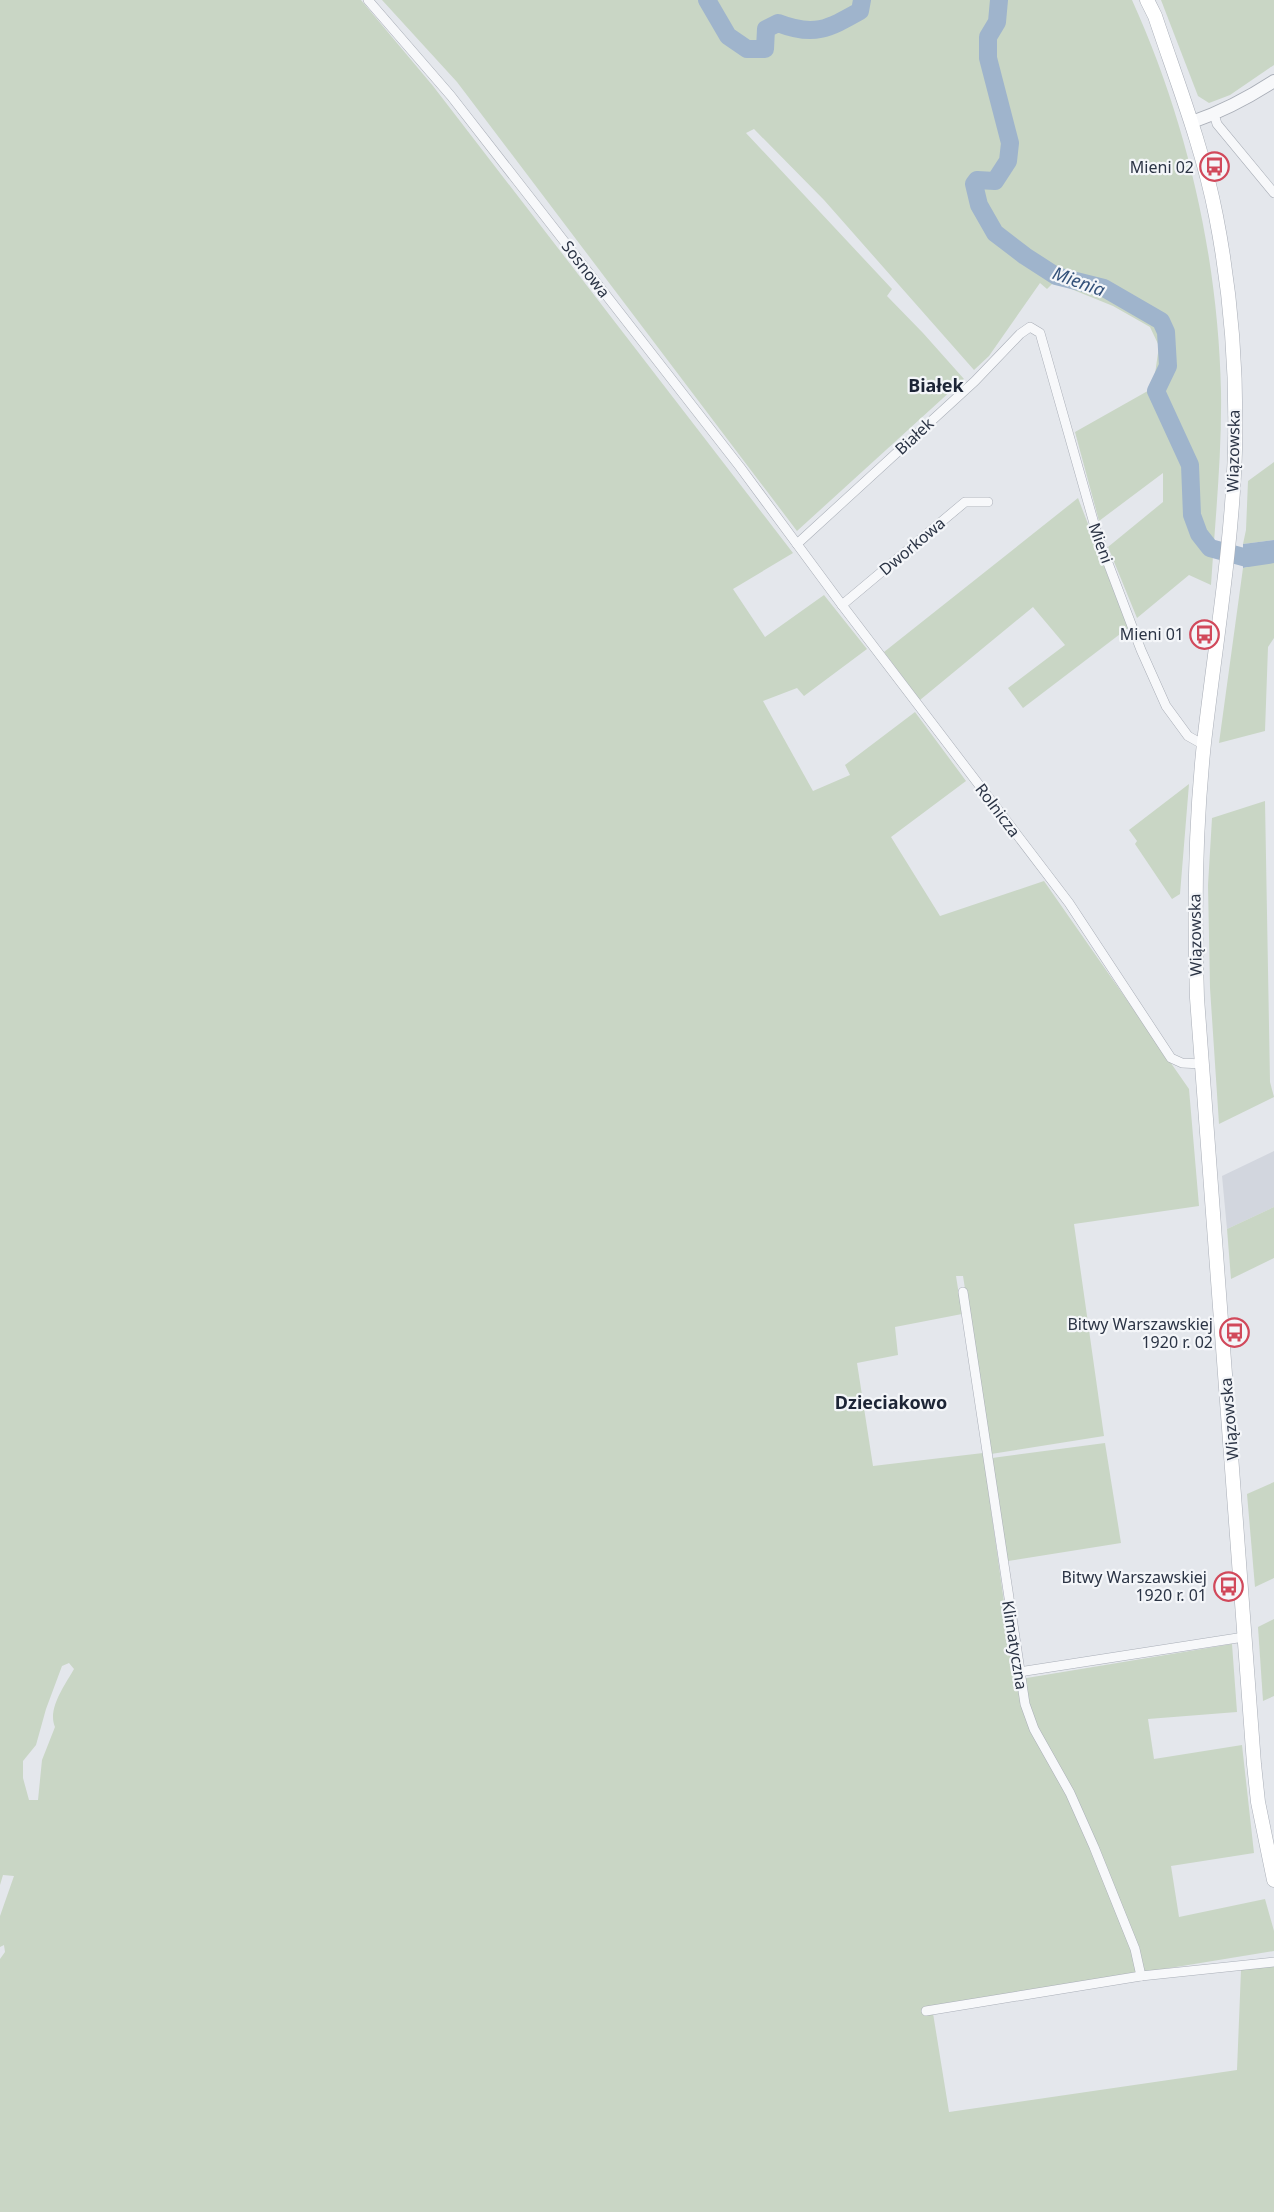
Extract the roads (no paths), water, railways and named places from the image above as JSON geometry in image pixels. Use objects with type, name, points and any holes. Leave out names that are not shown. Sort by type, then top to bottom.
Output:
[{"type":"main road","name":"Wiązowska","points":[[1147,0],[1155,16],[1192,122],[1216,215],[1229,306],[1234,378],[1235,450],[1229,534],[1204,745],[1194,894],[1197,998],[1244,1637],[1258,1802],[1274,1880]]},
{"type":"street","name":"Sosnowa","points":[[368,0],[451,96],[733,457],[797,544]]},
{"type":"street","points":[[1192,122],[1214,114],[1274,81]]},
{"type":"street","points":[[1214,114],[1217,124],[1274,193]]},
{"type":"street","name":"Białek","points":[[797,544],[975,381],[1020,334],[1030,327]]},
{"type":"street","name":"Mieni","points":[[1030,327],[1040,333],[1097,534],[1141,650],[1166,706],[1188,736],[1204,745]]},
{"type":"street","name":"Dworkowa","points":[[842,605],[965,502],[988,502]]},
{"type":"street","name":"Rolnicza","points":[[797,544],[1069,903],[1172,1058],[1182,1063],[1202,1064]]},
{"type":"street","name":"Klimatyczna","points":[[963,1292],[1024,1704],[1034,1729],[1070,1793],[1089,1837],[1135,1949],[1141,1977]]},
{"type":"street","points":[[1018,1672],[1244,1637]]},
{"type":"street","points":[[926,2011],[1141,1977],[1274,1962]]},
{"type":"water","points":[[1274,540],[1274,560],[1243,568],[1243,544]]},
{"type":"waterway","name":"Mienia","points":[[707,0],[728,36],[747,49],[765,49],[766,29],[778,23],[802,30],[820,29],[860,11],[862,0]]},
{"type":"waterway","name":"Mienia","points":[[999,0],[997,22],[988,37],[988,58],[1010,143],[1008,161],[995,181],[977,180],[974,184],[979,205],[995,233],[1056,276],[1104,288],[1161,321],[1166,332],[1168,366],[1156,391],[1190,465],[1192,515],[1199,534],[1210,548],[1247,558],[1274,554]]},
{"type":"place","name":"Mieni 02","points":[[1215,167]]},
{"type":"place","name":"Mieni 01","points":[[1205,634]]},
{"type":"place","name":"Bitwy Warszawskiej 1920 r. 02","points":[[1234,1333]]},
{"type":"place","name":"Bitwy Warszawskiej 1920 r. 01","points":[[1228,1586]]},
{"type":"district","name":"Białek","points":[[936,385]]},
{"type":"district","name":"Dzieciakowo","points":[[891,1402]]}]
